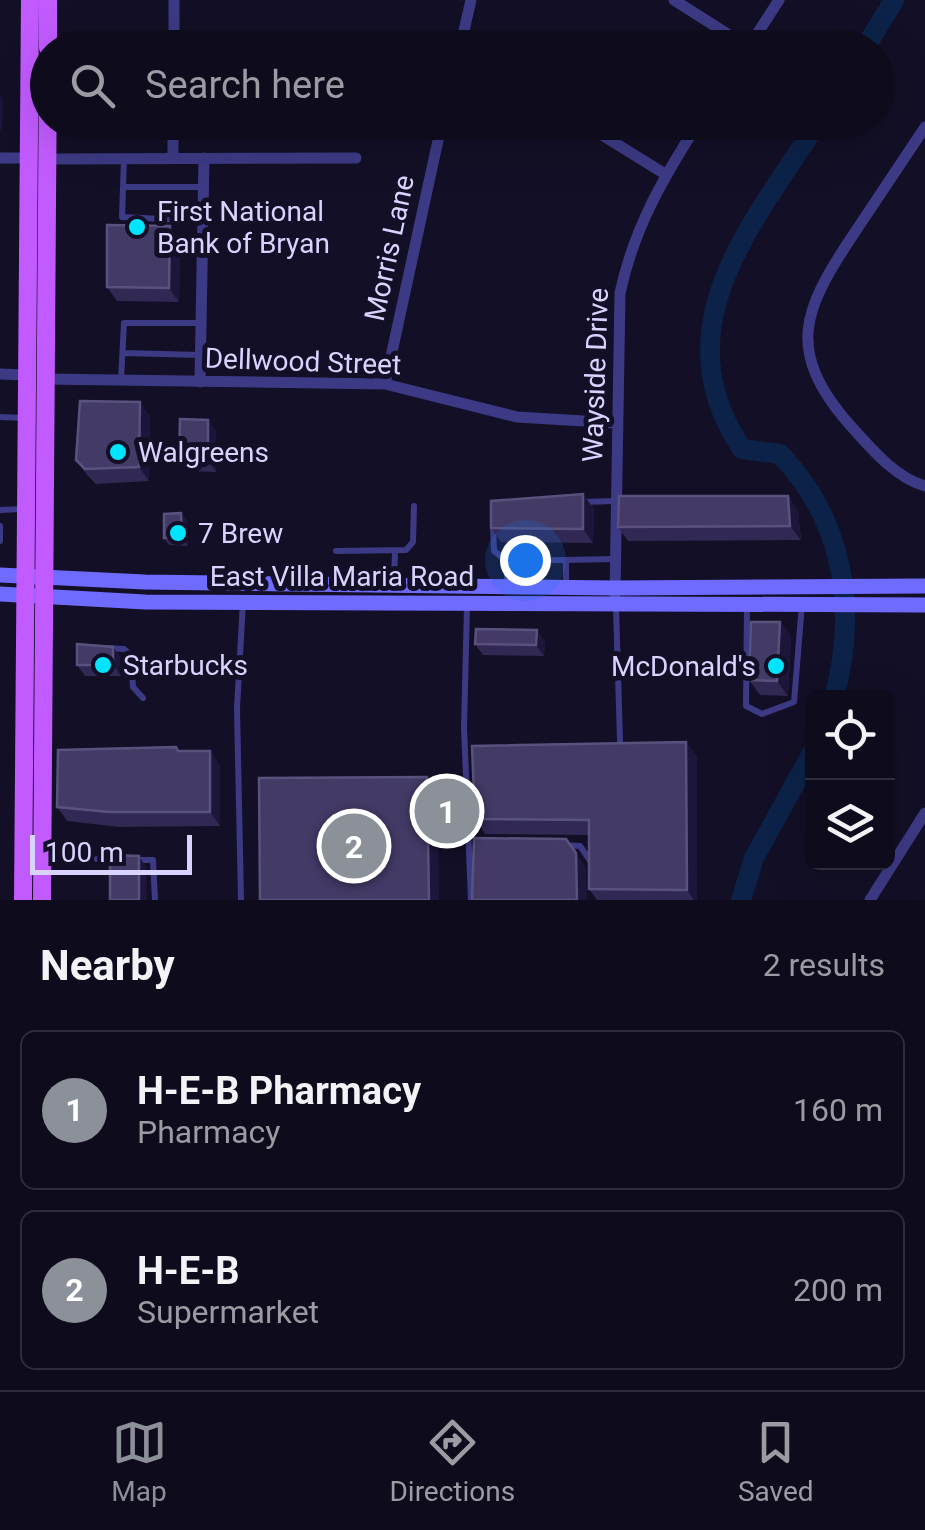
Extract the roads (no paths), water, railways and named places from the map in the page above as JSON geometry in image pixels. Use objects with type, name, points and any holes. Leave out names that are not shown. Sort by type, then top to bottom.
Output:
[{"type":"main road","points":[[30,0],[32,30]]},
{"type":"main road","points":[[48,0],[48,30]]},
{"type":"main road","points":[[37,140],[35,377],[44,580],[42,900]]},
{"type":"main road","points":[[38,159],[40,140]]},
{"type":"main road","points":[[23,900],[26,418],[35,377]]},
{"type":"main road","name":"East Villa Maria Road","points":[[0,575],[44,580],[566,587],[615,595],[746,603],[925,605]]},
{"type":"main road","name":"East Villa Maria Road","points":[[0,594],[44,600],[467,600],[925,586]]},
{"type":"street","points":[[174,0],[174,30]]},
{"type":"street","points":[[464,30],[471,0]]},
{"type":"street","points":[[674,0],[721,30]]},
{"type":"street","points":[[759,30],[778,0]]},
{"type":"street","points":[[925,128],[820,285],[806,328],[806,349],[826,397],[869,447],[914,483],[925,486]]},
{"type":"street","points":[[173,140],[173,156]]},
{"type":"street","name":"Morris Lane","points":[[385,384],[438,140]]},
{"type":"street","points":[[610,140],[666,174]]},
{"type":"street","name":"Wayside Drive","points":[[615,595],[620,293],[630,247],[688,140]]},
{"type":"street","points":[[0,158],[356,158]]},
{"type":"street","points":[[200,382],[204,158]]},
{"type":"street","name":"Dellwood Street","points":[[0,374],[385,384],[517,417],[616,423]]},
{"type":"street","points":[[870,900],[925,813]]},
{"type":"lane","points":[[124,157],[122,217],[203,221]]},
{"type":"lane","points":[[123,186],[204,187]]},
{"type":"lane","points":[[121,380],[124,323],[201,322]]},
{"type":"lane","points":[[122,353],[200,354]]},
{"type":"lane","points":[[0,417],[26,418]]},
{"type":"lane","points":[[580,502],[616,501]]},
{"type":"lane","points":[[336,551],[406,550],[413,542],[414,506]]},
{"type":"lane","points":[[0,510],[24,509]]},
{"type":"lane","points":[[494,510],[494,552],[508,561],[617,558]]},
{"type":"lane","points":[[0,526],[0,541]]},
{"type":"lane","points":[[394,583],[395,551]]},
{"type":"lane","points":[[566,560],[566,587]]},
{"type":"lane","points":[[507,586],[508,561]]},
{"type":"lane","points":[[615,595],[620,741]]},
{"type":"lane","points":[[467,600],[464,738],[471,900]]},
{"type":"lane","points":[[241,900],[236,708],[243,601]]},
{"type":"lane","points":[[746,603],[746,706],[762,714],[794,702],[802,603]]},
{"type":"lane","points":[[92,648],[128,652],[133,686],[143,698]]},
{"type":"lane","points":[[544,845],[580,846],[593,866]]},
{"type":"lane","points":[[97,860],[153,860],[155,900]]},
{"type":"waterway","points":[[876,30],[894,0]]},
{"type":"waterway","points":[[806,140],[744,238],[725,278],[713,319],[710,361],[719,404],[742,449],[780,454],[802,480],[832,537],[840,568],[845,632],[836,690]]},
{"type":"waterway","points":[[741,900],[754,858],[805,766]]},
{"type":"place","name":"First National Bank of Bryan","points":[[137,227]]},
{"type":"place","name":"Walgreens","points":[[118,452]]},
{"type":"place","name":"7 Brew","points":[[178,533]]},
{"type":"place","name":"Starbucks","points":[[103,665]]},
{"type":"place","name":"McDonald's","points":[[776,666]]},
{"type":"place","name":"H-E-B Pharmacy","points":[[447,811]]},
{"type":"place","name":"H-E-B","points":[[354,846]]}]
